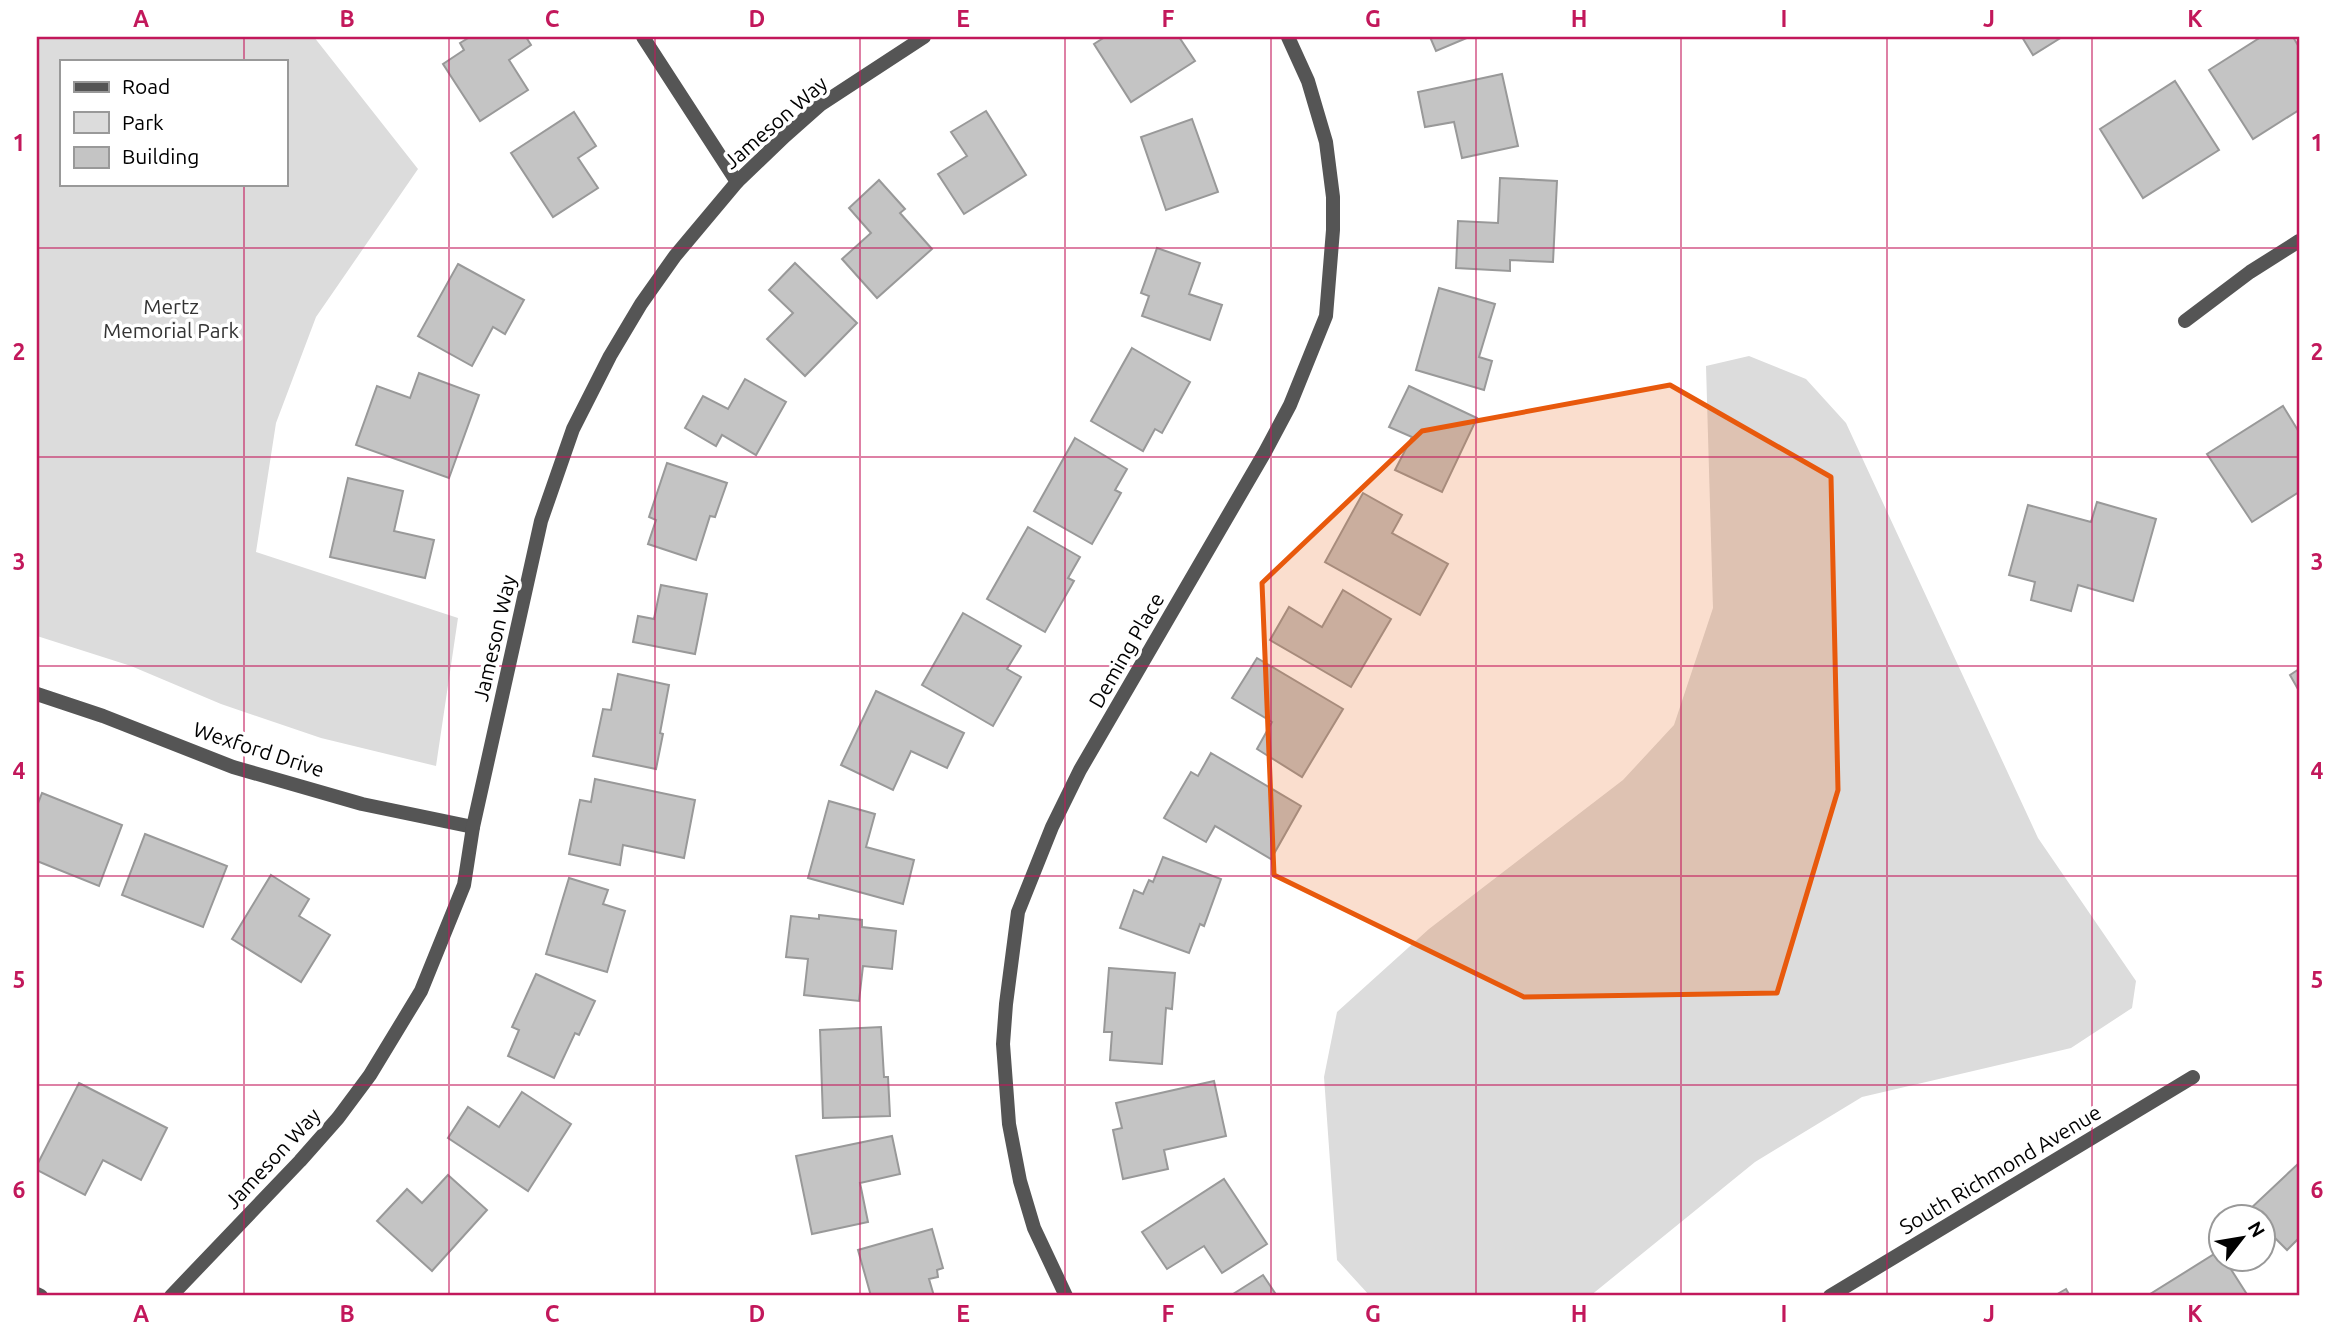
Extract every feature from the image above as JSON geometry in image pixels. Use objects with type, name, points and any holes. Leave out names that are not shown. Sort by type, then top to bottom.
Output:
[{"type":"street","points":[[643,37],[737,182]]},
{"type":"street","name":"Jameson Way","points":[[171,1296],[338,1118],[370,1075],[421,991],[464,885],[473,827],[541,521],[573,429],[610,356],[641,304],[675,256],[737,182],[820,105],[924,37]]},
{"type":"street","name":"Deming Place","points":[[1066,1296],[1034,1228],[1020,1181],[1009,1124],[1003,1044],[1018,912],[1052,827],[1080,770],[1265,452],[1290,405],[1326,316],[1333,197],[1326,142],[1308,81],[1288,37]]},
{"type":"street","points":[[2185,321],[2250,272],[2299,241]]},
{"type":"street","name":"Wexford Drive","points":[[37,694],[103,716],[233,766],[362,804],[473,827]]},
{"type":"street","name":"South Richmond Avenue","points":[[1830,1296],[2193,1077]]},
{"type":"highlighted area","points":[[1670,385],[1831,477],[1838,790],[1777,993],[1524,997],[1274,875],[1262,583],[1422,431]]},
{"type":"green space","name":"Mertz Memorial Park","points":[[37,37],[314,37],[418,169],[316,317],[276,423],[256,552],[458,618],[436,766],[321,738],[221,704],[131,666],[37,636]]},
{"type":"green space","points":[[1749,356],[1806,379],[1846,423],[2038,838],[2136,981],[2132,1008],[2071,1048],[1862,1097],[1755,1162],[1590,1296],[1370,1296],[1337,1260],[1324,1077],[1337,1012],[1429,929],[1623,780],[1674,725],[1713,608],[1706,366]]},
{"type":"building","points":[[470,37],[526,37],[531,45],[509,60],[528,90],[480,121],[443,64],[464,50],[460,43]]},
{"type":"building","points":[[1105,37],[1179,37],[1195,61],[1131,102],[1094,44]]},
{"type":"building","points":[[1430,37],[1469,37],[1436,51]]},
{"type":"building","points":[[2022,37],[2062,37],[2033,55]]},
{"type":"building","points":[[2261,37],[2293,37],[2299,47],[2299,110],[2253,139],[2209,70]]},
{"type":"building","points":[[1502,74],[1518,146],[1462,158],[1454,122],[1425,127],[1418,92]]},
{"type":"building","points":[[2175,81],[2219,150],[2143,198],[2100,129]]},
{"type":"building","points":[[986,111],[1026,175],[964,214],[938,174],[967,156],[951,132]]},
{"type":"building","points":[[574,112],[596,146],[578,158],[598,188],[553,217],[511,153]]},
{"type":"building","points":[[1192,119],[1218,192],[1166,210],[1141,137]]},
{"type":"building","points":[[1500,178],[1557,181],[1553,262],[1510,260],[1510,271],[1456,268],[1458,221],[1498,223]]},
{"type":"building","points":[[879,180],[905,209],[900,213],[932,249],[877,298],[842,259],[871,233],[849,208]]},
{"type":"building","points":[[1157,248],[1200,263],[1189,294],[1222,305],[1210,340],[1142,316],[1149,296],[1141,293]]},
{"type":"building","points":[[795,263],[857,323],[805,376],[767,339],[793,313],[769,290]]},
{"type":"building","points":[[458,264],[524,300],[505,334],[493,327],[472,366],[418,336]]},
{"type":"building","points":[[1439,288],[1495,304],[1479,357],[1492,361],[1484,390],[1416,370]]},
{"type":"building","points":[[1132,348],[1190,382],[1162,433],[1155,429],[1143,451],[1091,421]]},
{"type":"building","points":[[419,373],[479,395],[449,478],[356,445],[377,386],[410,398]]},
{"type":"building","points":[[745,379],[786,402],[756,455],[722,435],[716,446],[685,428],[703,396],[728,409]]},
{"type":"building","points":[[1409,386],[1477,418],[1442,492],[1395,470],[1412,437],[1389,427]]},
{"type":"building","points":[[2283,406],[2299,432],[2299,492],[2252,522],[2207,454]]},
{"type":"building","points":[[1075,438],[1127,469],[1115,490],[1121,493],[1092,544],[1034,511]]},
{"type":"building","points":[[667,463],[727,483],[715,517],[710,516],[696,560],[648,544],[656,520],[649,517]]},
{"type":"building","points":[[348,478],[403,491],[394,531],[434,540],[425,578],[330,557]]},
{"type":"building","points":[[1363,493],[1402,515],[1392,533],[1448,564],[1420,615],[1325,562]]},
{"type":"building","points":[[2097,502],[2156,519],[2133,601],[2078,585],[2071,611],[2031,600],[2035,582],[2009,575],[2028,505],[2091,522]]},
{"type":"building","points":[[1028,527],[1080,557],[1068,578],[1074,581],[1045,632],[987,599]]},
{"type":"building","points":[[661,585],[707,594],[695,654],[633,642],[638,616],[654,619]]},
{"type":"building","points":[[1343,590],[1391,619],[1351,687],[1270,640],[1289,607],[1322,627]]},
{"type":"building","points":[[963,613],[1021,646],[1007,669],[1021,677],[993,726],[922,685]]},
{"type":"building","points":[[1257,658],[1343,709],[1302,777],[1257,749],[1272,722],[1232,698]]},
{"type":"building","points":[[2299,669],[2299,691],[2290,675]]},
{"type":"building","points":[[618,674],[669,685],[656,769],[593,756],[603,709],[611,710]]},
{"type":"building","points":[[876,691],[964,733],[947,768],[911,751],[893,790],[841,765]]},
{"type":"building","points":[[1211,753],[1301,806],[1271,859],[1215,826],[1206,842],[1164,818],[1191,772],[1198,776]]},
{"type":"building","points":[[595,779],[695,800],[684,858],[623,845],[620,865],[569,854],[580,800],[591,802]]},
{"type":"building","points":[[42,793],[122,825],[99,886],[37,861],[37,806]]},
{"type":"building","points":[[829,801],[875,814],[866,847],[914,860],[903,904],[808,878]]},
{"type":"building","points":[[145,834],[227,866],[203,927],[122,895]]},
{"type":"building","points":[[1163,857],[1221,879],[1204,926],[1200,924],[1189,953],[1120,928],[1134,890],[1143,894],[1149,880],[1153,882]]},
{"type":"building","points":[[271,875],[309,899],[299,916],[330,935],[301,982],[232,939]]},
{"type":"building","points":[[569,878],[608,890],[603,904],[625,911],[607,972],[546,954]]},
{"type":"building","points":[[819,915],[862,920],[862,927],[896,931],[892,969],[863,966],[859,1001],[804,995],[808,959],[786,957],[791,916],[819,919]]},
{"type":"building","points":[[1109,968],[1175,973],[1172,1009],[1166,1008],[1162,1064],[1110,1060],[1112,1032],[1104,1032]]},
{"type":"building","points":[[536,974],[595,1001],[579,1035],[575,1033],[554,1078],[508,1056],[519,1030],[512,1027]]},
{"type":"building","points":[[881,1027],[890,1116],[823,1118],[820,1030]]},
{"type":"building","points":[[1214,1081],[1226,1136],[1164,1150],[1168,1169],[1123,1179],[1113,1130],[1122,1128],[1116,1103]]},
{"type":"building","points":[[79,1083],[167,1128],[141,1180],[103,1160],[85,1195],[37,1170],[37,1165]]},
{"type":"building","points":[[522,1092],[571,1124],[528,1191],[448,1138],[468,1107],[499,1127]]},
{"type":"building","points":[[892,1136],[900,1174],[860,1183],[868,1222],[812,1234],[796,1156]]},
{"type":"building","points":[[2299,1163],[2299,1238],[2287,1250],[2276,1239],[2276,1204],[2255,1204]]},
{"type":"building","points":[[448,1175],[487,1210],[432,1271],[377,1221],[407,1189],[422,1203]]},
{"type":"building","points":[[1224,1179],[1267,1244],[1222,1273],[1204,1246],[1167,1269],[1142,1232]]},
{"type":"building","points":[[932,1229],[943,1268],[937,1270],[938,1277],[929,1279],[934,1296],[871,1296],[858,1250]]},
{"type":"building","points":[[2206,1259],[2206,1274],[2234,1274],[2248,1296],[2147,1296]]},
{"type":"building","points":[[1263,1275],[1277,1296],[1230,1296]]},
{"type":"building","points":[[2066,1289],[2070,1296],[2054,1296]]}]
